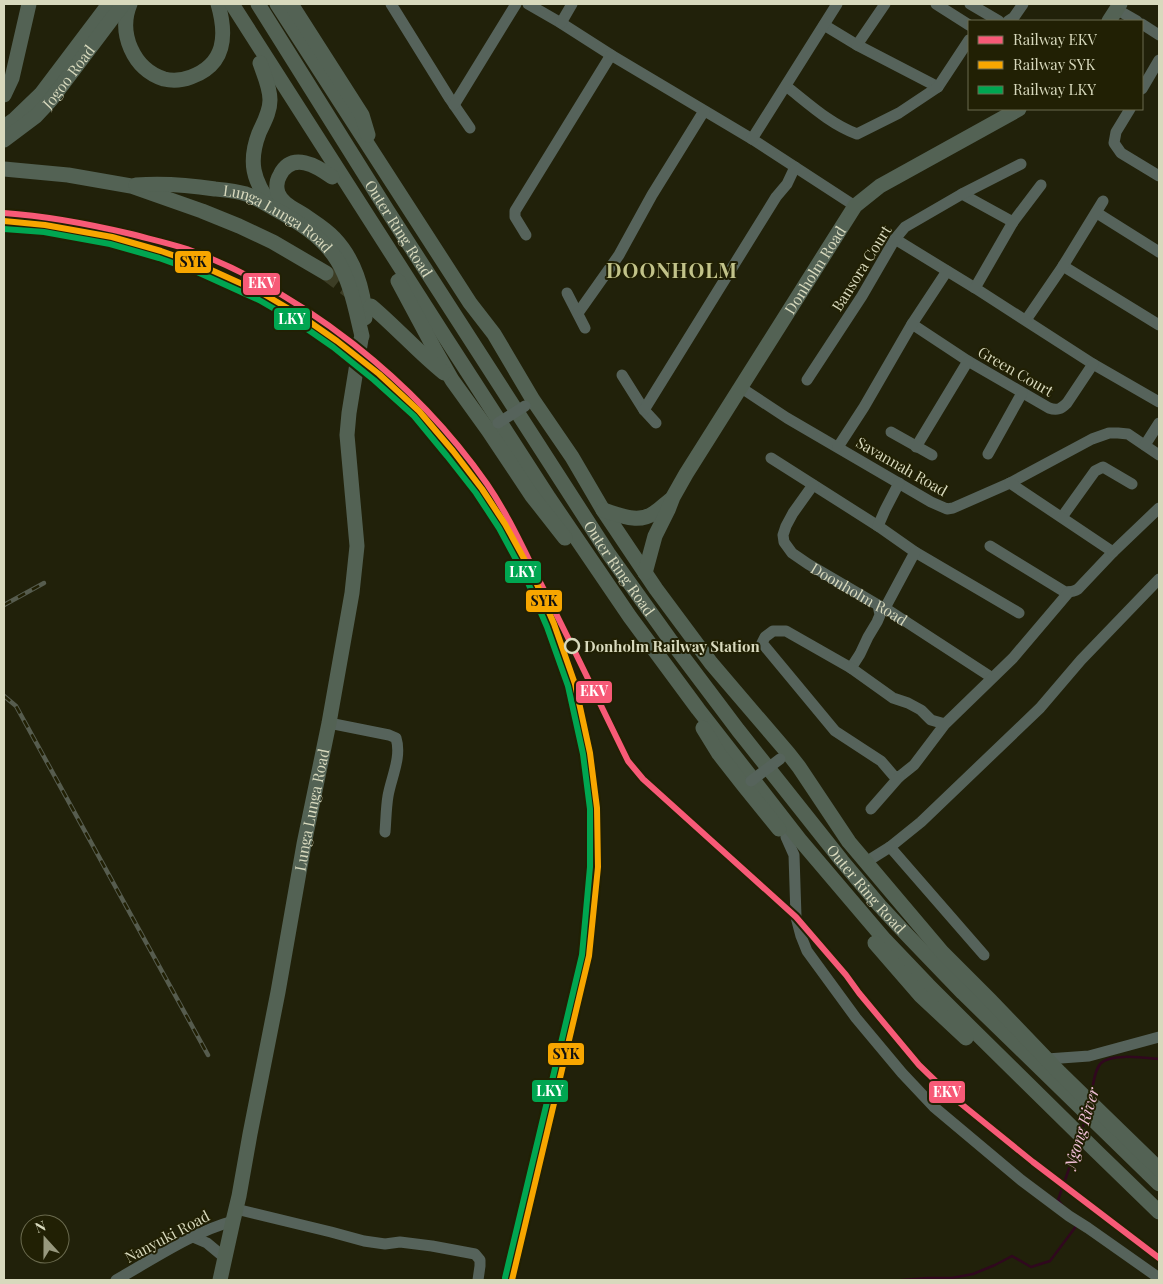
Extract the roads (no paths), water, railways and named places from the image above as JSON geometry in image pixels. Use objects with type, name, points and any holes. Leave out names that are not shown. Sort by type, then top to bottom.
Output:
[{"type":"main road","points":[[4,95],[12,78],[29,4]]},
{"type":"main road","name":"Jogoo Road","points":[[4,127],[20,115],[41,94],[109,4]]},
{"type":"main road","name":"Jogoo Road","points":[[4,140],[36,116],[50,101],[123,4]]},
{"type":"main road","points":[[130,4],[125,32],[132,52],[151,73],[166,79],[180,80],[199,74],[218,57],[224,33],[218,4]]},
{"type":"main road","name":"Outer Ring Road","points":[[222,4],[401,286],[452,380],[493,426],[532,496],[579,556],[622,619],[687,704],[719,754],[748,784],[786,837],[921,996],[978,1049],[990,1054],[997,1054]]},
{"type":"main road","name":"Outer Ring Road","points":[[232,4],[549,498],[635,624],[698,709],[865,917],[910,966],[997,1054],[1159,1212]]},
{"type":"main road","name":"Outer Ring Road","points":[[258,4],[387,210],[571,497],[618,568],[671,641],[738,730],[880,906],[963,993],[1057,1077]]},
{"type":"main road","name":"Outer Ring Road","points":[[277,4],[470,303],[494,334],[529,403],[572,457],[603,510],[645,573],[711,663],[784,756],[808,781],[849,842],[942,952],[1046,1058],[1057,1077]]},
{"type":"main road","points":[[290,4],[362,115],[377,158]]},
{"type":"main road","points":[[260,63],[270,100],[256,142],[253,163],[255,177],[262,193],[273,208]]},
{"type":"main road","name":"Donholm Road","points":[[673,497],[740,387],[855,206],[880,186],[1017,110]]},
{"type":"main road","name":"Lunga Lunga Road","points":[[220,1280],[278,992],[304,844],[329,723],[352,593],[357,546],[347,435],[355,372],[365,324],[362,288],[354,269],[334,238],[283,201],[277,191],[281,172],[288,166],[298,162],[319,167],[332,177]]},
{"type":"main road","points":[[4,169],[68,175],[130,186],[239,226],[272,242],[326,273]]},
{"type":"main road","name":"Lunga Lunga Road","points":[[130,186],[155,183],[238,192],[251,196],[293,219],[314,233],[337,260],[353,300],[362,338]]},
{"type":"main road","points":[[371,306],[452,380]]},
{"type":"main road","points":[[603,510],[628,518],[640,519],[654,513],[673,497]]},
{"type":"main road","points":[[645,573],[655,536],[673,497]]},
{"type":"main road","points":[[1057,1077],[1105,1124],[1159,1184]]},
{"type":"main road","points":[[1105,1124],[1159,1169]]},
{"type":"street","points":[[390,4],[470,128]]},
{"type":"street","points":[[454,104],[516,4]]},
{"type":"street","points":[[528,4],[752,139],[855,206]]},
{"type":"street","points":[[561,23],[572,4]]},
{"type":"street","points":[[752,139],[837,4]]},
{"type":"street","points":[[857,45],[885,4]]},
{"type":"street","points":[[936,4],[968,24]]},
{"type":"street","points":[[970,4],[997,20]]},
{"type":"street","points":[[1010,20],[1014,17],[1023,4]]},
{"type":"street","points":[[1115,11],[1135,20]]},
{"type":"street","points":[[824,25],[857,45],[938,87]]},
{"type":"street","points":[[1143,25],[1159,35]]},
{"type":"street","points":[[786,86],[827,118],[845,130],[857,134],[899,113],[938,87],[968,42]]},
{"type":"street","points":[[526,235],[515,211],[611,55]]},
{"type":"street","points":[[1143,87],[1159,60]]},
{"type":"street","points":[[1129,110],[1116,132],[1114,143],[1125,156],[1159,176]]},
{"type":"street","points":[[578,313],[619,255],[652,195],[704,111]]},
{"type":"street","name":"Bansora Court","points":[[807,380],[862,296],[895,239],[905,227],[962,194],[1022,164]]},
{"type":"street","points":[[644,410],[776,197],[787,184],[795,167]]},
{"type":"street","points":[[975,288],[1013,222],[1041,185]]},
{"type":"street","points":[[962,194],[1013,222]]},
{"type":"street","points":[[1026,320],[1063,266],[1103,201]]},
{"type":"street","points":[[1097,212],[1159,252]]},
{"type":"street","points":[[895,239],[1093,364],[1159,402]]},
{"type":"street","points":[[1063,266],[1159,325]]},
{"type":"street","points":[[838,448],[864,408],[912,324],[947,271]]},
{"type":"street","points":[[566,293],[585,328]]},
{"type":"street","name":"Green Court","points":[[912,324],[968,361],[1055,410],[1062,408],[1067,403],[1093,364]]},
{"type":"street","points":[[916,446],[968,361]]},
{"type":"street","points":[[622,375],[644,410],[656,423]]},
{"type":"street","name":"Savannah Road","points":[[740,387],[787,418],[947,509],[1010,483],[1092,439],[1109,433],[1128,434],[1145,446]]},
{"type":"street","points":[[988,454],[1022,392]]},
{"type":"street","points":[[493,426],[529,403]]},
{"type":"street","points":[[1159,423],[1145,446],[1159,455]]},
{"type":"street","points":[[891,432],[932,455]]},
{"type":"street","points":[[770,458],[878,526],[915,552],[1019,613]]},
{"type":"street","points":[[1062,517],[1097,469],[1103,467],[1132,484]]},
{"type":"street","points":[[878,526],[899,483]]},
{"type":"street","points":[[1010,483],[1113,552]]},
{"type":"street","name":"Doonholm Road","points":[[813,485],[782,535],[784,542],[792,553],[882,607],[991,677]]},
{"type":"street","points":[[990,546],[1066,592],[1074,592],[1159,508]]},
{"type":"street","points":[[851,668],[877,622],[882,607],[915,552]]},
{"type":"street","points":[[866,862],[890,847],[921,822],[1040,708],[1081,660],[1159,579]]},
{"type":"street","points":[[871,809],[899,777],[914,765],[945,724],[1012,658],[1069,592]]},
{"type":"street","points":[[899,777],[893,775],[881,761],[835,731],[762,643],[765,637],[773,631],[786,631],[851,668],[893,698],[921,710],[931,720],[945,724]]},
{"type":"street","points":[[329,723],[396,738],[398,745],[388,797],[385,832]]},
{"type":"street","points":[[748,784],[784,756]]},
{"type":"street","points":[[786,837],[794,855],[796,917],[807,951],[856,1018],[915,1088],[968,1137],[1021,1180],[1069,1216],[1159,1278]]},
{"type":"street","points":[[890,847],[984,955]]},
{"type":"street","points":[[1046,1058],[1089,1056],[1159,1037]]},
{"type":"street","points":[[234,1215],[331,1232],[364,1241],[385,1244],[400,1242],[475,1254],[480,1260],[478,1280]]},
{"type":"street","name":"Nanyuki Road","points":[[116,1280],[234,1215]]},
{"type":"street","points":[[193,1237],[207,1243],[225,1258]]},
{"type":"waterway","name":"Ngong River","points":[[1091,1096],[1097,1070],[1101,1063],[1106,1060],[1120,1057],[1159,1059]]},
{"type":"waterway","name":"Ngong River","points":[[1082,1130],[1085,1119]]},
{"type":"waterway","name":"Ngong River","points":[[1062,1205],[1058,1200],[1078,1143]]},
{"type":"waterway","name":"Ngong River","points":[[902,1280],[952,1278],[973,1274],[1012,1256],[1031,1267],[1050,1261],[1077,1225]]},
{"type":"tunnel","points":[[326,273],[355,295]]},
{"type":"railway","points":[[4,605],[44,583]]},
{"type":"railway","points":[[4,696],[16,706],[208,1055]]},
{"type":"rail line","name":"EKV","points":[[4,213],[36,216],[131,234],[187,249],[230,267],[314,315],[354,344],[391,376],[426,410],[458,446],[494,495],[508,518],[628,761],[643,779],[796,917],[919,1065],[949,1094],[1033,1162],[1159,1258]]},
{"type":"rail line","name":"SYK","points":[[4,221],[45,225],[112,237],[161,251],[198,264],[262,293],[301,316],[379,374],[419,411],[482,489],[505,524],[533,575],[554,624],[575,684],[590,753],[597,808],[598,867],[589,956],[512,1280]]},
{"type":"rail line","name":"LKY","points":[[4,229],[44,232],[110,244],[159,258],[195,271],[259,300],[297,322],[333,347],[414,416],[476,493],[499,528],[526,578],[547,627],[568,686],[583,754],[590,809],[590,867],[582,955],[505,1278]]},
{"type":"place","name":"Donholm Railway Station","points":[[572,646]]},
{"type":"district","name":"DOONHOLM","points":[[672,269]]}]
